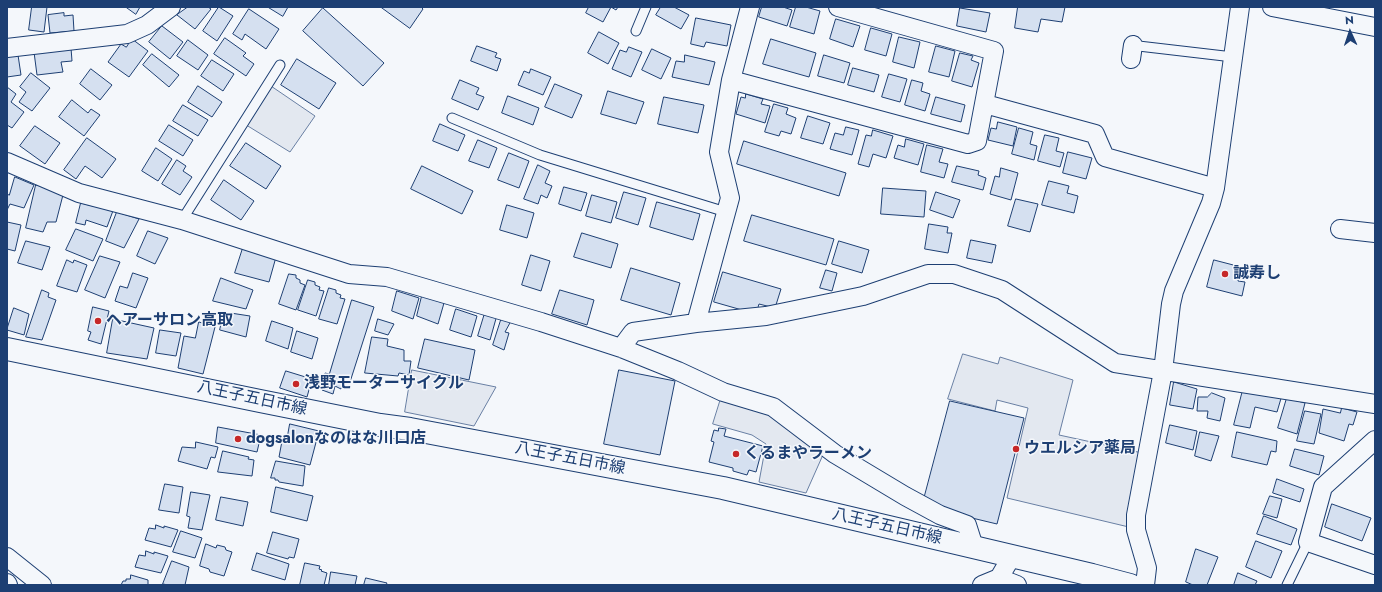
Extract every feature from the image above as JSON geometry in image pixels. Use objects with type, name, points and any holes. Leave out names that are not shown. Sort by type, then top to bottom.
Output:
[{"type":"main road","name":"八王子五日市線","points":[[7,348],[357,420],[723,488],[1130,585]]},
{"type":"street","points":[[7,48],[127,34],[146,25],[171,7]]},
{"type":"street","points":[[696,322],[730,198],[719,152],[731,80],[750,7]]},
{"type":"street","points":[[731,80],[968,144],[977,141],[994,52],[838,7]]},
{"type":"street","points":[[1145,585],[1148,568],[1136,530],[1136,514],[1164,371],[1171,304],[1174,291],[1211,203],[1215,188],[1240,7]]},
{"type":"street","points":[[1272,7],[1375,27]]},
{"type":"street","points":[[985,104],[1094,134],[1105,157],[1215,188]]},
{"type":"street","points":[[7,162],[79,193],[182,220],[349,274],[387,277],[541,322],[621,348],[678,371],[723,392],[774,407],[835,454],[940,515],[967,525],[974,547]]},
{"type":"street","points":[[1340,229],[1375,233]]},
{"type":"street","points":[[621,348],[633,332],[696,322],[766,316],[863,296],[928,274],[954,274],[1002,290],[1115,363],[1375,404]]},
{"type":"street","points":[[1375,440],[1323,487],[1308,542],[1375,565]]},
{"type":"street","points":[[982,585],[999,578],[1012,556]]},
{"type":"street","points":[[7,557],[42,585]]},
{"type":"street","points":[[999,578],[1017,585]]},
{"type":"lane","points":[[636,31],[646,7]]},
{"type":"lane","points":[[1130,49],[1233,57]]},
{"type":"lane","points":[[182,220],[280,65]]},
{"type":"lane","points":[[452,118],[540,155],[726,212]]},
{"type":"lane","points":[[1287,585],[1308,542]]},
{"type":"shaded area","points":[[268,84],[315,116],[290,152],[243,123]]},
{"type":"shaded area","points":[[963,354],[998,364],[1000,357],[1073,380],[1059,435],[1147,454],[1133,528],[1007,498],[1028,408],[997,400],[995,411],[948,399]]},
{"type":"shaded area","points":[[412,370],[496,387],[474,426],[405,412]]},
{"type":"shaded area","points":[[723,392],[773,407],[826,448],[806,493],[759,482],[766,444],[752,435],[713,424]]},
{"type":"building","points":[[32,7],[47,7],[44,32],[29,30]]},
{"type":"building","points":[[126,7],[140,7],[136,14]]},
{"type":"building","points":[[188,7],[208,7],[211,9],[195,29],[177,15]]},
{"type":"building","points":[[219,7],[233,16],[217,41],[203,31]]},
{"type":"building","points":[[268,7],[288,7],[283,16]]},
{"type":"building","points":[[381,7],[421,7],[423,9],[410,28]]},
{"type":"building","points":[[589,7],[611,7],[603,22],[586,13]]},
{"type":"building","points":[[611,7],[618,7],[616,10]]},
{"type":"building","points":[[661,7],[674,7],[689,15],[681,29],[656,15]]},
{"type":"building","points":[[762,7],[783,7],[792,10],[787,26],[759,17]]},
{"type":"building","points":[[796,7],[806,7],[820,11],[814,34],[790,27]]},
{"type":"building","points":[[1018,7],[1065,7],[1062,22],[1041,19],[1038,32],[1015,28]]},
{"type":"building","points":[[323,8],[384,63],[363,86],[303,31]]},
{"type":"building","points":[[960,8],[990,13],[986,32],[957,26]]},
{"type":"building","points":[[249,9],[279,29],[266,49],[245,34],[242,40],[233,34]]},
{"type":"building","points":[[64,13],[64,16],[73,15],[74,31],[50,33],[48,15]]},
{"type":"building","points":[[696,18],[731,25],[727,46],[706,42],[704,47],[691,44]]},
{"type":"building","points":[[836,19],[860,26],[853,47],[830,39]]},
{"type":"building","points":[[162,26],[183,42],[170,59],[149,42]]},
{"type":"building","points":[[871,28],[892,34],[886,56],[865,50]]},
{"type":"building","points":[[599,32],[619,43],[608,64],[588,53]]},
{"type":"building","points":[[899,37],[920,42],[914,68],[893,62]]},
{"type":"building","points":[[225,38],[246,53],[243,56],[254,64],[246,76],[214,54]]},
{"type":"building","points":[[132,39],[148,51],[129,77],[108,62],[121,44],[126,47]]},
{"type":"building","points":[[771,39],[816,53],[809,77],[763,64]]},
{"type":"building","points":[[188,40],[208,55],[198,70],[177,56]]},
{"type":"building","points":[[477,46],[497,53],[495,57],[501,59],[497,71],[471,61]]},
{"type":"building","points":[[936,46],[955,51],[949,77],[929,72]]},
{"type":"building","points":[[629,47],[642,52],[631,77],[612,69],[620,50],[626,52]]},
{"type":"building","points":[[71,48],[72,61],[61,62],[63,72],[37,75],[34,52]]},
{"type":"building","points":[[652,49],[671,58],[661,79],[642,70]]},
{"type":"building","points":[[960,53],[973,56],[971,60],[979,63],[972,87],[952,81]]},
{"type":"building","points":[[152,54],[179,75],[169,87],[143,65]]},
{"type":"building","points":[[18,55],[21,75],[7,77],[7,56]]},
{"type":"building","points":[[685,55],[715,62],[709,85],[672,77],[676,61],[684,62]]},
{"type":"building","points":[[824,55],[850,63],[844,83],[818,76]]},
{"type":"building","points":[[297,59],[336,83],[319,109],[281,85]]},
{"type":"building","points":[[212,60],[234,74],[223,91],[201,76]]},
{"type":"building","points":[[853,68],[879,75],[874,92],[848,85]]},
{"type":"building","points":[[91,69],[112,85],[100,100],[80,84]]},
{"type":"building","points":[[531,69],[551,77],[543,95],[518,85],[524,71],[529,73]]},
{"type":"building","points":[[31,73],[50,88],[32,111],[19,102],[26,92],[20,87]]},
{"type":"building","points":[[889,74],[907,79],[900,102],[882,97]]},
{"type":"building","points":[[460,80],[479,88],[476,94],[484,97],[478,110],[452,99]]},
{"type":"building","points":[[912,80],[923,83],[921,91],[930,94],[925,111],[905,105]]},
{"type":"building","points":[[555,84],[582,95],[572,118],[545,107]]},
{"type":"building","points":[[198,86],[222,102],[212,117],[188,102]]},
{"type":"building","points":[[7,87],[16,94],[11,102],[24,112],[12,128],[7,125]]},
{"type":"building","points":[[608,91],[644,102],[636,124],[601,114]]},
{"type":"building","points":[[746,94],[763,99],[761,104],[770,106],[765,123],[736,114],[741,97],[745,98]]},
{"type":"building","points":[[508,96],[539,108],[533,125],[502,113]]},
{"type":"building","points":[[664,97],[704,105],[698,133],[658,124]]},
{"type":"building","points":[[936,97],[965,105],[961,122],[931,114]]},
{"type":"building","points":[[72,100],[88,113],[91,109],[100,115],[84,136],[59,117]]},
{"type":"building","points":[[774,104],[788,108],[786,114],[796,118],[791,134],[781,131],[779,136],[765,132]]},
{"type":"building","points":[[183,105],[208,120],[198,136],[173,121]]},
{"type":"building","points":[[808,116],[830,123],[823,144],[801,138]]},
{"type":"building","points":[[998,122],[1017,127],[1013,146],[988,140],[991,128],[996,129]]},
{"type":"building","points":[[440,124],[465,135],[458,151],[433,141]]},
{"type":"building","points":[[169,125],[193,140],[183,156],[159,141]]},
{"type":"building","points":[[35,126],[60,143],[45,164],[20,146]]},
{"type":"building","points":[[846,127],[859,130],[852,155],[830,149],[835,133],[843,135]]},
{"type":"building","points":[[1019,128],[1033,132],[1030,144],[1037,146],[1034,160],[1012,154]]},
{"type":"building","points":[[873,130],[893,136],[886,158],[873,154],[869,167],[858,164],[866,135],[871,136]]},
{"type":"building","points":[[1045,135],[1059,138],[1056,151],[1064,153],[1060,167],[1038,161]]},
{"type":"building","points":[[87,138],[116,159],[102,178],[85,166],[76,179],[64,170]]},
{"type":"building","points":[[906,139],[924,144],[918,165],[894,158],[898,145],[904,147]]},
{"type":"building","points":[[478,140],[497,148],[489,168],[469,161]]},
{"type":"building","points":[[744,141],[846,173],[839,196],[737,164]]},
{"type":"building","points":[[246,143],[281,166],[266,189],[230,166]]},
{"type":"building","points":[[927,145],[943,149],[939,162],[948,164],[944,178],[921,172]]},
{"type":"building","points":[[156,148],[172,159],[158,181],[142,171]]},
{"type":"building","points":[[1068,152],[1092,158],[1086,179],[1063,173]]},
{"type":"building","points":[[509,153],[529,161],[519,188],[498,180]]},
{"type":"building","points":[[177,160],[186,166],[183,171],[192,177],[180,195],[162,184]]},
{"type":"building","points":[[538,165],[550,171],[545,183],[552,186],[547,198],[541,195],[538,204],[524,199]]},
{"type":"building","points":[[422,166],[473,191],[462,214],[411,189]]},
{"type":"building","points":[[957,166],[979,171],[978,175],[986,178],[983,190],[952,182]]},
{"type":"building","points":[[1001,168],[1018,173],[1011,200],[990,194],[995,176],[999,177]]},
{"type":"building","points":[[15,177],[34,185],[24,208],[10,204],[7,210],[7,194],[9,195]]},
{"type":"building","points":[[224,180],[254,201],[241,220],[211,200]]},
{"type":"building","points":[[1049,181],[1069,186],[1067,193],[1078,196],[1074,213],[1042,205]]},
{"type":"building","points":[[36,185],[64,191],[56,222],[47,222],[43,232],[26,228]]},
{"type":"building","points":[[564,187],[587,193],[581,211],[559,204]]},
{"type":"building","points":[[883,188],[926,191],[924,217],[881,214]]},
{"type":"building","points":[[624,192],[646,198],[638,225],[616,218]]},
{"type":"building","points":[[936,192],[960,200],[953,218],[930,210]]},
{"type":"building","points":[[592,195],[617,202],[611,223],[586,216]]},
{"type":"building","points":[[1016,199],[1038,204],[1030,232],[1008,226]]},
{"type":"building","points":[[657,202],[700,214],[693,240],[650,227]]},
{"type":"building","points":[[81,203],[114,208],[107,227],[86,220],[85,225],[76,223]]},
{"type":"building","points":[[507,205],[534,213],[527,238],[500,230]]},
{"type":"building","points":[[117,212],[139,219],[124,248],[106,241]]},
{"type":"building","points":[[752,215],[834,239],[826,265],[744,241]]},
{"type":"building","points":[[7,222],[21,225],[15,251],[7,249]]},
{"type":"building","points":[[929,224],[948,227],[947,233],[952,233],[948,253],[925,249]]},
{"type":"building","points":[[76,229],[103,239],[93,261],[66,250]]},
{"type":"building","points":[[148,231],[168,238],[155,264],[137,256]]},
{"type":"building","points":[[582,233],[618,244],[611,268],[574,257]]},
{"type":"building","points":[[971,240],[996,245],[992,263],[967,258]]},
{"type":"building","points":[[26,241],[50,247],[42,270],[18,263]]},
{"type":"building","points":[[839,241],[869,250],[862,273],[832,264]]},
{"type":"building","points":[[243,248],[276,257],[269,282],[235,273]]},
{"type":"building","points":[[531,255],[550,261],[541,291],[522,285]]},
{"type":"building","points":[[100,256],[120,262],[105,298],[85,290]]},
{"type":"building","points":[[67,260],[73,263],[74,260],[87,265],[77,292],[57,286]]},
{"type":"building","name":"誠寿し","points":[[1214,260],[1241,267],[1238,281],[1245,282],[1242,296],[1207,287]]},
{"type":"building","points":[[631,268],[680,283],[671,315],[621,300]]},
{"type":"building","points":[[826,270],[837,273],[832,291],[820,288]]},
{"type":"building","points":[[723,272],[781,289],[775,308],[759,304],[756,314],[714,302]]},
{"type":"building","points":[[133,273],[148,278],[136,308],[115,301],[120,286],[127,288]]},
{"type":"building","points":[[289,274],[296,275],[296,278],[300,280],[300,283],[305,285],[296,310],[279,304]]},
{"type":"building","points":[[221,278],[253,290],[246,309],[213,301]]},
{"type":"building","points":[[308,280],[315,282],[315,285],[320,287],[319,290],[324,291],[316,316],[298,310]]},
{"type":"building","points":[[329,288],[336,290],[336,293],[341,295],[340,298],[345,299],[337,324],[319,319]]},
{"type":"building","points":[[42,290],[49,293],[48,297],[56,300],[42,340],[26,337]]},
{"type":"building","points":[[560,290],[594,300],[587,325],[552,314]]},
{"type":"building","points":[[397,291],[419,298],[413,319],[392,311]]},
{"type":"building","points":[[422,296],[444,303],[438,324],[417,316]]},
{"type":"building","points":[[352,300],[374,307],[350,382],[343,381],[341,389],[335,386],[333,394],[322,390],[325,373],[329,374]]},
{"type":"building","name":"ヘアーサロン高取","points":[[93,307],[109,311],[101,344],[88,340],[91,332],[88,331]]},
{"type":"building","points":[[14,308],[29,314],[24,335],[7,330]]},
{"type":"building","points":[[456,309],[477,316],[471,337],[450,330]]},
{"type":"building","points":[[224,312],[250,316],[246,337],[220,330]]},
{"type":"building","points":[[485,313],[497,315],[490,340],[478,336]]},
{"type":"building","points":[[502,317],[511,321],[505,332],[509,333],[504,350],[493,345]]},
{"type":"building","points":[[113,319],[154,328],[147,359],[107,353]]},
{"type":"building","points":[[378,319],[394,324],[388,335],[375,331]]},
{"type":"building","points":[[272,321],[293,328],[288,349],[266,341]]},
{"type":"building","points":[[199,322],[215,327],[203,374],[178,368],[184,336],[195,338]]},
{"type":"building","points":[[160,330],[181,333],[176,356],[156,353]]},
{"type":"building","points":[[297,331],[318,338],[312,359],[291,352]]},
{"type":"building","points":[[372,337],[388,339],[387,346],[404,350],[404,361],[411,361],[409,375],[399,373],[398,376],[365,373]]},
{"type":"building","points":[[425,339],[475,350],[469,380],[418,368]]},
{"type":"building","points":[[619,370],[675,381],[660,455],[604,444]]},
{"type":"building","points":[[286,371],[312,379],[307,397],[280,388]]},
{"type":"building","points":[[1174,382],[1197,389],[1193,409],[1170,405]]},
{"type":"building","points":[[1244,386],[1282,395],[1277,412],[1255,407],[1250,428],[1234,425]]},
{"type":"building","points":[[1212,393],[1225,398],[1220,421],[1207,418],[1208,411],[1197,411],[1198,397],[1207,397]]},
{"type":"building","points":[[1287,398],[1305,403],[1297,434],[1278,428]]},
{"type":"building","points":[[950,401],[1024,418],[997,524],[947,512],[924,499]]},
{"type":"building","points":[[1342,408],[1357,412],[1353,425],[1349,424],[1344,441],[1319,433],[1323,409],[1340,413]]},
{"type":"building","points":[[1305,411],[1321,414],[1314,444],[1297,441]]},
{"type":"building","points":[[290,424],[319,431],[310,465],[279,457],[282,441],[286,442]]},
{"type":"building","points":[[1170,425],[1197,431],[1193,450],[1166,443]]},
{"type":"building","name":"dogsalonなのはな川口店","points":[[218,427],[261,435],[257,452],[216,443]]},
{"type":"building","name":"くるまやラーメン","points":[[719,428],[726,429],[724,436],[763,446],[756,472],[749,470],[747,475],[733,471],[733,468],[709,462],[714,442],[711,441],[714,430],[718,431]]},
{"type":"building","points":[[1200,432],[1219,436],[1211,461],[1195,456]]},
{"type":"building","points":[[1237,432],[1277,441],[1276,452],[1271,451],[1267,465],[1232,457]]},
{"type":"building","points":[[196,442],[218,447],[215,458],[211,457],[207,469],[178,461],[182,447],[195,448]]},
{"type":"building","points":[[1295,449],[1324,456],[1319,475],[1290,466]]},
{"type":"building","points":[[223,451],[249,457],[248,459],[254,460],[252,476],[218,472]]},
{"type":"building","points":[[276,461],[305,466],[303,486],[279,482],[278,480],[275,480],[275,478],[271,478]]},
{"type":"building","points":[[1277,479],[1304,489],[1300,502],[1273,493]]},
{"type":"building","points":[[165,484],[183,487],[179,513],[159,510]]},
{"type":"building","points":[[276,487],[313,496],[307,521],[271,512]]},
{"type":"building","points":[[191,492],[210,495],[202,530],[188,528],[190,517],[187,516]]},
{"type":"building","points":[[1270,496],[1282,499],[1277,518],[1263,514]]},
{"type":"building","points":[[221,497],[248,502],[243,526],[216,520]]},
{"type":"building","points":[[1332,504],[1371,518],[1362,541],[1325,527]]},
{"type":"building","points":[[1264,516],[1297,529],[1291,545],[1257,534]]},
{"type":"building","points":[[156,525],[178,530],[171,547],[145,540],[149,528],[155,529]]},
{"type":"building","points":[[181,531],[202,538],[195,558],[173,552]]},
{"type":"building","points":[[273,532],[299,539],[294,558],[289,557],[288,559],[267,553]]},
{"type":"building","points":[[1256,541],[1282,551],[1271,578],[1246,567]]},
{"type":"building","points":[[206,544],[216,548],[217,545],[225,547],[226,550],[232,552],[224,576],[210,572],[209,569],[200,566]]},
{"type":"building","points":[[1196,549],[1218,557],[1207,585],[1193,585],[1186,582]]},
{"type":"building","points":[[146,551],[168,556],[161,573],[135,567],[139,555],[145,556]]},
{"type":"building","points":[[257,553],[289,564],[285,580],[252,570]]},
{"type":"building","points":[[172,561],[189,567],[185,585],[163,584]]},
{"type":"building","points":[[305,563],[320,566],[319,569],[322,570],[321,571],[327,573],[324,585],[300,585]]},
{"type":"building","points":[[331,572],[357,576],[355,585],[329,585]]},
{"type":"building","points":[[1238,573],[1257,581],[1255,585],[1234,585]]},
{"type":"building","points":[[131,575],[148,580],[149,585],[121,585],[123,581],[126,581],[126,579],[130,579]]},
{"type":"building","points":[[366,578],[387,583],[386,585],[364,585]]},
{"type":"place","name":"誠寿し","points":[[1225,274]]},
{"type":"place","name":"ヘアーサロン高取","points":[[98,321]]},
{"type":"place","name":"浅野モーターサイクル","points":[[296,384]]},
{"type":"place","name":"dogsalonなのはな川口店","points":[[238,439]]},
{"type":"place","name":"ウエルシア薬局","points":[[1016,449]]},
{"type":"place","name":"くるまやラーメン","points":[[736,454]]}]
